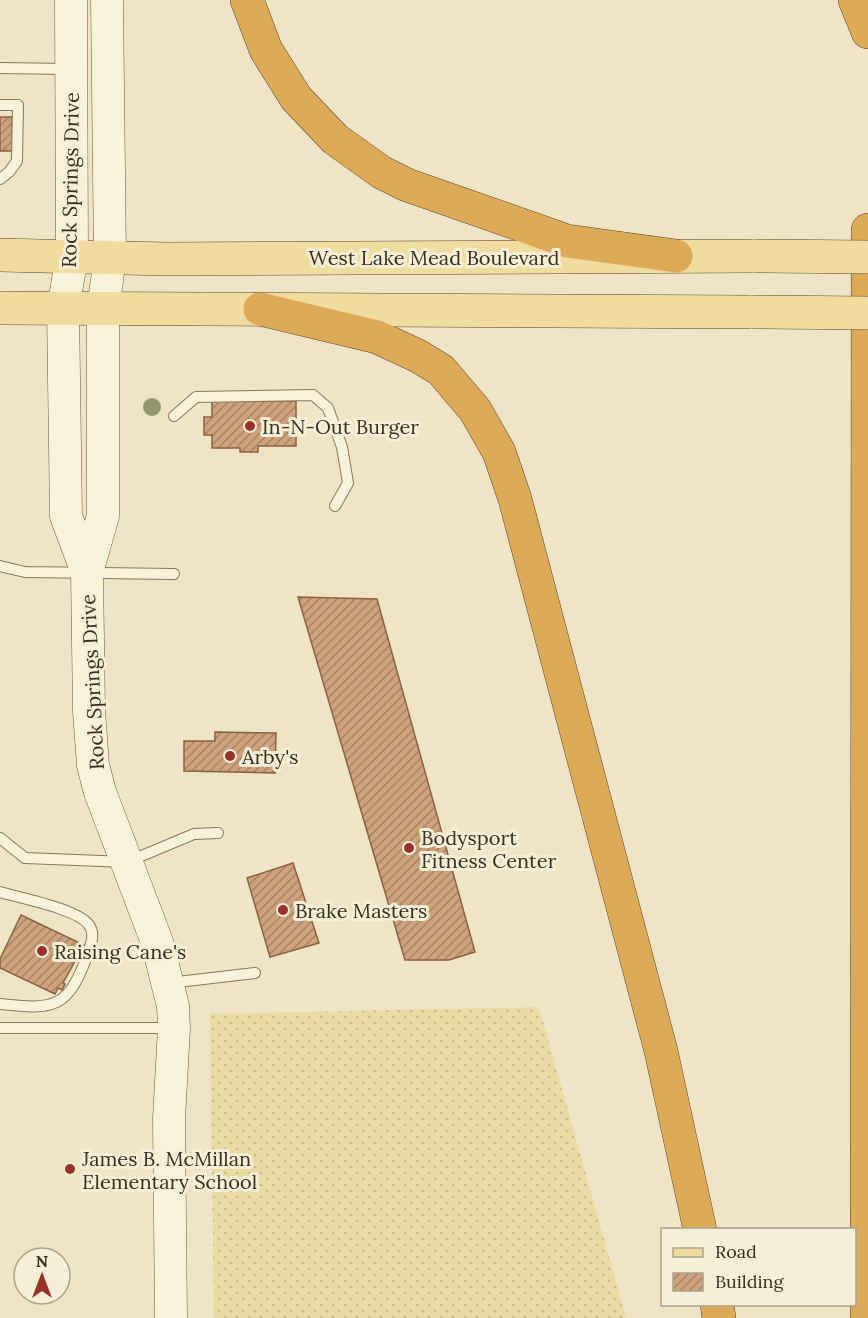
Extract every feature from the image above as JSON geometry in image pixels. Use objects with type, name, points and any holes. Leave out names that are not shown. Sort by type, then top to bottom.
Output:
[{"type":"highway","points":[[247,0],[266,50],[296,98],[335,140],[381,172],[407,186],[567,241],[676,256]]},
{"type":"highway","points":[[855,0],[868,32]]},
{"type":"highway","points":[[867,1318],[868,230]]},
{"type":"highway","points":[[260,309],[377,337],[418,356],[441,370],[476,410],[499,452],[515,500],[661,1051],[700,1228]]},
{"type":"main road","name":"West Lake Mead Boulevard","points":[[0,255],[110,258],[868,257]]},
{"type":"main road","points":[[0,308],[868,313]]},
{"type":"street","name":"Rock Springs Drive","points":[[71,0],[72,256],[63,309],[66,516],[87,572]]},
{"type":"street","name":"Rock Springs Drive","points":[[107,0],[110,258],[103,309],[103,516],[87,572],[89,711],[93,765],[108,818],[157,942],[173,1006],[169,1119],[171,1318]]},
{"type":"lane","points":[[0,68],[72,69]]},
{"type":"lane","points":[[0,105],[18,105],[17,162],[0,179]]},
{"type":"lane","points":[[174,416],[196,397],[313,395],[328,408],[342,447],[348,483],[335,506]]},
{"type":"lane","points":[[0,566],[25,572],[174,574]]},
{"type":"lane","points":[[0,838],[26,858],[127,862],[194,834],[218,833]]},
{"type":"lane","points":[[0,892],[57,907],[82,918],[89,925],[93,938],[74,987],[60,1002],[34,1007],[0,1004]]},
{"type":"lane","points":[[168,983],[255,973]]},
{"type":"lane","points":[[0,1028],[174,1028]]},
{"type":"sand","points":[[539,1007],[626,1318],[214,1318],[210,1014]]},
{"type":"building","points":[[0,117],[12,117],[13,151],[0,151]]},
{"type":"building","name":"In-N-Out Burger","points":[[212,401],[296,401],[296,446],[258,446],[258,452],[240,452],[240,448],[212,448],[212,435],[204,435],[204,417],[212,417]]},
{"type":"building","points":[[298,597],[377,599],[475,952],[449,960],[405,960]]},
{"type":"building","name":"Arby's","points":[[215,732],[276,733],[275,773],[184,771],[184,741],[215,741]]},
{"type":"building","name":"Brake Masters","points":[[293,863],[319,943],[270,957],[247,878]]},
{"type":"building","name":"Raising Cane's","points":[[21,915],[84,945],[63,983],[65,984],[62,990],[58,988],[55,994],[0,968],[0,959]]},
{"type":"place","name":"In-N-Out Burger","points":[[250,426]]},
{"type":"place","name":"Arby's","points":[[230,756]]},
{"type":"place","name":"Bodysport Fitness Center","points":[[409,848]]},
{"type":"place","name":"Brake Masters","points":[[283,910]]},
{"type":"place","name":"Raising Cane's","points":[[42,951]]},
{"type":"place","name":"James B. McMillan Elementary School","points":[[70,1169]]}]
